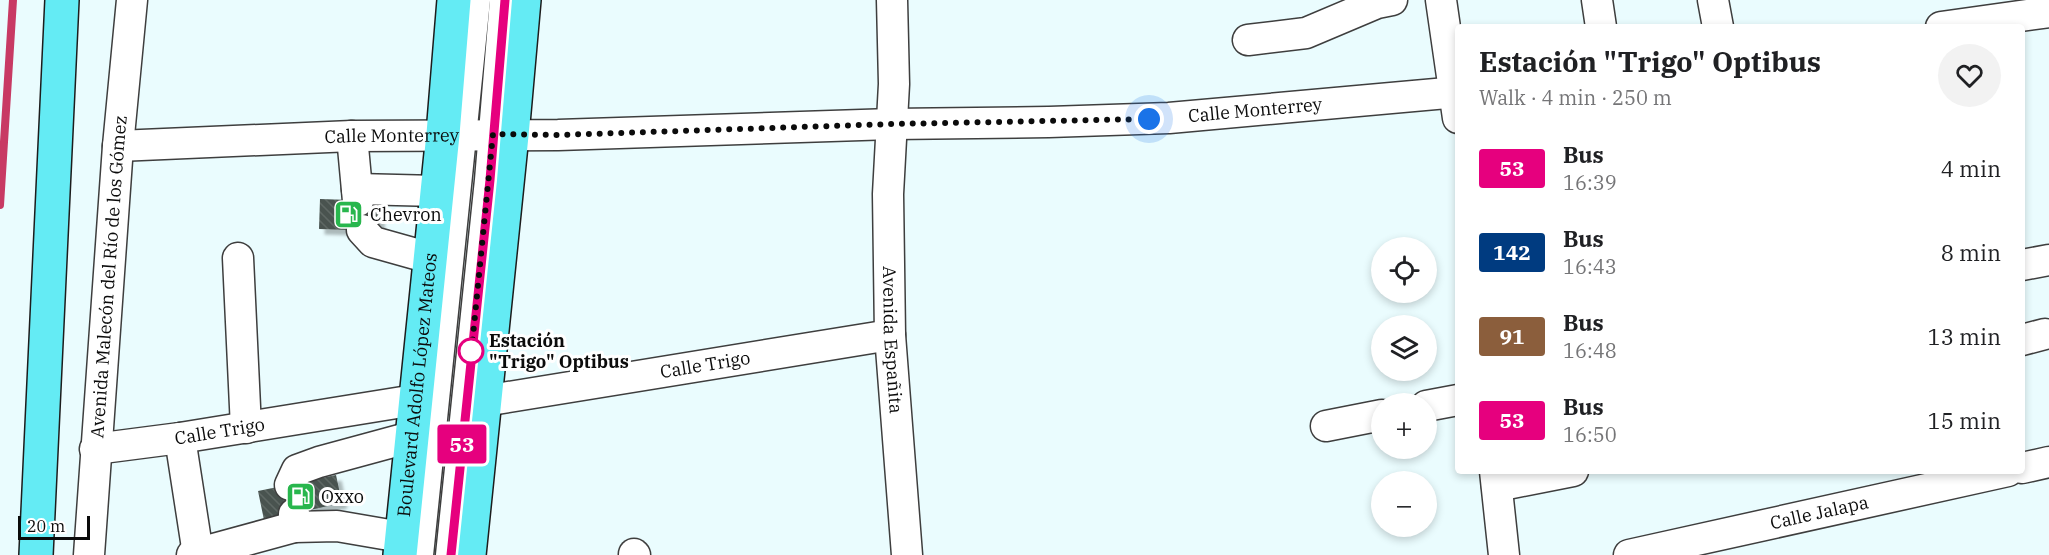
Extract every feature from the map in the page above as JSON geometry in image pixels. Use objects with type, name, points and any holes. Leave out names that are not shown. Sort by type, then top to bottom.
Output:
[{"type":"main road","points":[[36,555],[62,0]]},
{"type":"main road","name":"Boulevard Adolfo López Mateos","points":[[407,549],[411,437],[437,191],[452,134],[454,0]]},
{"type":"main road","points":[[470,555],[484,401],[502,135],[524,0]]},
{"type":"street","name":"Avenida Malecón del Río de los Gómez","points":[[89,555],[118,146],[132,0]]},
{"type":"street","points":[[180,438],[195,554],[294,520],[337,526],[407,549],[452,134],[475,0]]},
{"type":"street","points":[[451,555],[502,135],[505,0]]},
{"type":"street","name":"Avenida Españita","points":[[892,0],[892,124],[888,194],[890,335],[907,555]]},
{"type":"street","points":[[1248,40],[1306,33],[1377,3],[1392,0]]},
{"type":"street","points":[[1441,0],[1455,88]]},
{"type":"street","points":[[1597,0],[1601,24]]},
{"type":"street","points":[[1713,0],[1717,24]]},
{"type":"street","points":[[1963,24],[2049,12]]},
{"type":"street","name":"Calle Monterrey","points":[[118,146],[352,135],[502,135],[1169,118],[1455,101]]},
{"type":"street","points":[[352,135],[358,195],[437,191]]},
{"type":"street","points":[[362,230],[373,242],[430,258]]},
{"type":"street","points":[[238,258],[246,428]]},
{"type":"street","points":[[2025,264],[2049,260]]},
{"type":"street","name":"Calle Trigo","points":[[484,401],[890,335]]},
{"type":"street","name":"Calle Trigo","points":[[95,449],[246,428],[415,400]]},
{"type":"street","points":[[1437,404],[1455,401]]},
{"type":"street","points":[[1326,426],[1371,417]]},
{"type":"street","points":[[288,421],[294,478],[319,462],[411,437]]},
{"type":"street","points":[[2025,467],[2049,462]]},
{"type":"street","points":[[1504,555],[1496,478],[1540,474]]},
{"type":"street","name":"Calle Jalapa","points":[[1629,555],[1994,474]]},
{"type":"building","name":"Chevron","points":[[320,199],[380,201],[379,231],[319,229]]},
{"type":"building","name":"Oxxo","points":[[336,475],[342,503],[264,520],[258,491]]},
{"type":"waterway","points":[[0,205],[13,0]]},
{"type":"bus line","name":"53","points":[[451,555],[490,180],[505,0]]},
{"type":"place","name":"Chevron","points":[[349,215]]},
{"type":"place","name":"Estación \"Trigo\" Optibus","points":[[471,351]]},
{"type":"place","name":"Oxxo","points":[[300,497]]},
{"type":"route","points":[[471,351],[471,356],[493,134],[558,135],[892,124],[1149,119]]}]
